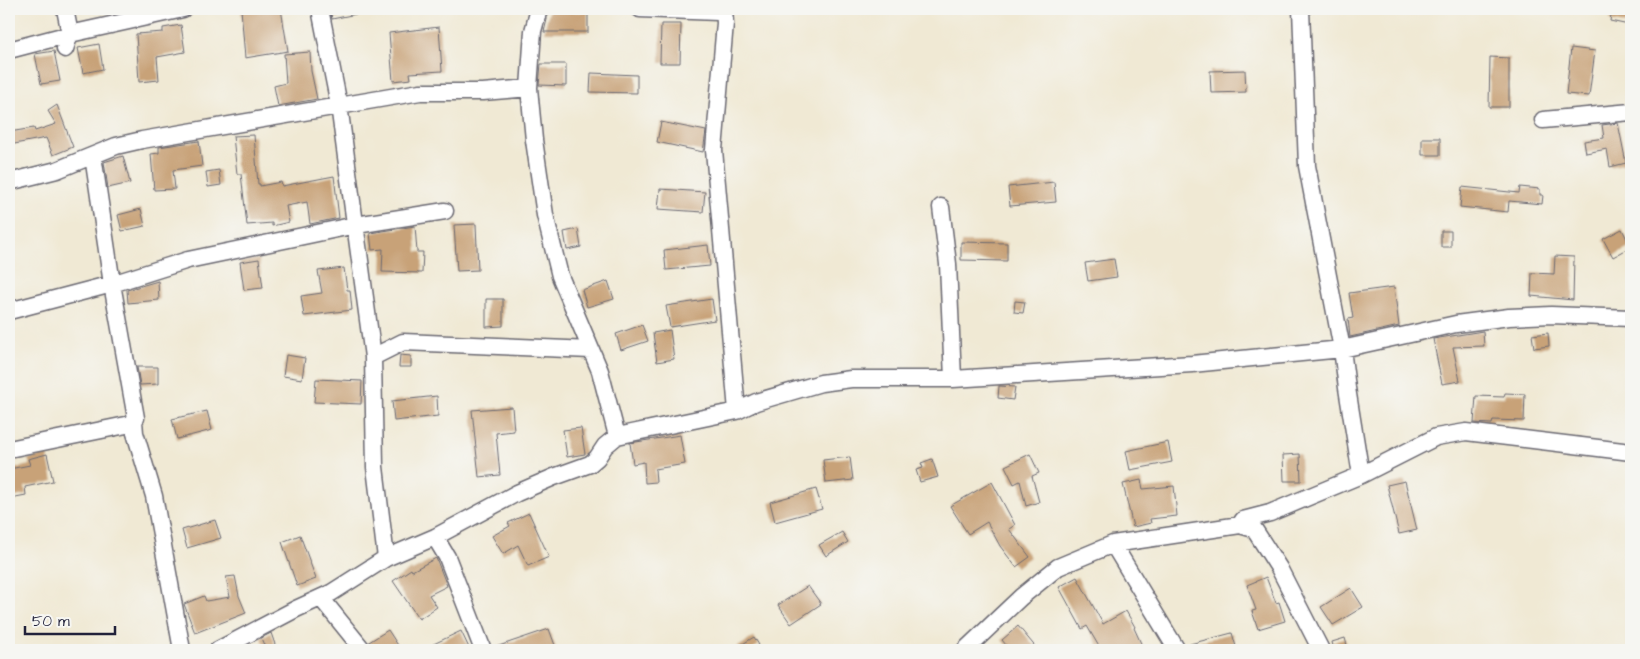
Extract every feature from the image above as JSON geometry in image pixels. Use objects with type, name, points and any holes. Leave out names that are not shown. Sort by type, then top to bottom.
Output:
[{"type":"street","points":[[65,9],[68,42]]},
{"type":"street","points":[[9,50],[68,42],[183,9]]},
{"type":"street","points":[[320,9],[339,105],[373,357],[376,467],[386,558]]},
{"type":"street","points":[[539,9],[533,31],[529,88],[534,140],[545,215],[560,276],[600,371],[617,436]]},
{"type":"street","points":[[640,9],[721,10],[725,23],[714,150],[737,412]]},
{"type":"street","points":[[1301,9],[1307,166],[1342,349],[1346,388],[1361,475]]},
{"type":"street","points":[[9,182],[57,170],[116,146],[142,140],[420,92],[483,92],[529,88]]},
{"type":"street","points":[[1543,120],[1631,112]]},
{"type":"street","points":[[93,156],[112,284],[136,418],[134,421],[135,433],[154,496],[182,650]]},
{"type":"street","points":[[941,207],[948,264],[952,380]]},
{"type":"street","points":[[9,311],[112,284],[188,260],[356,225],[445,211]]},
{"type":"street","points":[[218,650],[322,598],[386,558],[435,537],[517,493],[590,464],[597,458],[605,446],[617,436],[737,412],[756,402],[821,383],[851,379],[952,380],[1192,364],[1342,349],[1456,324],[1509,317],[1551,315],[1631,318]]},
{"type":"street","points":[[373,357],[403,342],[590,350]]},
{"type":"street","points":[[9,449],[131,424],[134,421]]},
{"type":"street","points":[[1240,525],[1243,520],[1270,513],[1361,475],[1436,437],[1466,432],[1631,452]]},
{"type":"street","points":[[965,650],[1021,597],[1058,567],[1114,544],[1240,525],[1254,529],[1279,568],[1321,650]]},
{"type":"street","points":[[435,537],[447,557],[483,650]]},
{"type":"street","points":[[1114,544],[1177,650]]},
{"type":"street","points":[[322,598],[363,650]]},
{"type":"building","points":[[241,9],[281,9],[288,51],[245,58]]},
{"type":"building","points":[[330,9],[361,9],[361,13],[332,19]]},
{"type":"building","points":[[1612,9],[1631,9],[1629,25],[1610,21]]},
{"type":"building","points":[[549,11],[588,12],[588,32],[544,32]]},
{"type":"building","points":[[661,24],[681,24],[680,63],[660,63]]},
{"type":"building","points":[[181,25],[185,52],[157,57],[159,80],[139,82],[136,34],[163,32],[163,28]]},
{"type":"building","points":[[439,27],[442,71],[410,73],[411,79],[393,81],[389,33]]},
{"type":"building","points":[[99,44],[103,69],[83,73],[78,48]]},
{"type":"building","points":[[1571,48],[1595,51],[1589,96],[1566,94]]},
{"type":"building","points":[[54,51],[60,81],[41,84],[35,54]]},
{"type":"building","points":[[310,52],[311,71],[317,99],[278,106],[274,86],[286,83],[284,54]]},
{"type":"building","points":[[1490,57],[1509,58],[1509,107],[1489,107]]},
{"type":"building","points":[[541,64],[566,64],[566,86],[539,85]]},
{"type":"building","points":[[1245,70],[1246,92],[1211,93],[1210,71]]},
{"type":"building","points":[[591,73],[637,75],[637,93],[590,92]]},
{"type":"building","points":[[57,105],[73,147],[53,155],[46,138],[9,145],[9,132],[34,128],[35,131],[56,124],[48,111]]},
{"type":"building","points":[[661,122],[706,131],[703,152],[657,142]]},
{"type":"building","points":[[1618,123],[1626,163],[1610,167],[1607,149],[1586,153],[1584,141],[1604,138],[1602,125]]},
{"type":"building","points":[[254,135],[258,184],[260,186],[281,182],[282,186],[334,176],[339,218],[310,224],[307,202],[286,206],[289,222],[272,226],[272,223],[247,225],[241,174],[237,174],[233,136]]},
{"type":"building","points":[[1422,138],[1440,138],[1440,155],[1422,155]]},
{"type":"building","points":[[199,141],[202,166],[173,170],[175,189],[154,190],[151,154],[159,153],[159,147]]},
{"type":"building","points":[[123,156],[130,183],[108,188],[104,162]]},
{"type":"building","points":[[219,170],[221,185],[208,187],[206,172]]},
{"type":"building","points":[[1054,182],[1056,202],[1010,206],[1008,187]]},
{"type":"building","points":[[1462,187],[1519,193],[1520,187],[1540,189],[1540,195],[1543,195],[1542,204],[1509,201],[1508,212],[1460,207]]},
{"type":"building","points":[[660,189],[705,192],[703,212],[658,209]]},
{"type":"building","points":[[141,209],[145,226],[122,231],[118,215]]},
{"type":"building","points":[[476,224],[478,270],[457,271],[454,225]]},
{"type":"building","points":[[415,226],[417,252],[423,252],[422,273],[382,272],[383,249],[372,250],[370,233]]},
{"type":"building","points":[[578,229],[581,247],[567,250],[564,232]]},
{"type":"building","points":[[1622,229],[1631,247],[1613,257],[1603,239]]},
{"type":"building","points":[[1441,231],[1451,231],[1451,247],[1441,247]]},
{"type":"building","points":[[961,242],[1007,243],[1007,261],[961,260]]},
{"type":"building","points":[[708,245],[710,266],[666,270],[664,250]]},
{"type":"building","points":[[1555,256],[1574,257],[1573,300],[1531,296],[1532,273],[1554,274]]},
{"type":"building","points":[[259,259],[263,288],[244,290],[240,262]]},
{"type":"building","points":[[1114,259],[1117,277],[1088,281],[1085,263]]},
{"type":"building","points":[[344,268],[347,290],[350,290],[352,310],[304,316],[301,296],[322,293],[318,271]]},
{"type":"building","points":[[158,281],[159,300],[128,303],[127,290]]},
{"type":"building","points":[[608,281],[614,299],[587,307],[582,290]]},
{"type":"building","points":[[1394,287],[1399,326],[1350,337],[1348,319],[1353,318],[1349,293]]},
{"type":"building","points":[[486,299],[503,299],[503,326],[486,327]]},
{"type":"building","points":[[712,299],[715,320],[670,327],[666,306]]},
{"type":"building","points":[[1015,301],[1025,302],[1023,313],[1014,312]]},
{"type":"building","points":[[642,325],[648,341],[621,350],[616,334]]},
{"type":"building","points":[[670,330],[674,359],[657,362],[653,333]]},
{"type":"building","points":[[1483,331],[1484,346],[1453,347],[1460,381],[1442,384],[1433,339]]},
{"type":"building","points":[[1548,333],[1549,346],[1534,348],[1532,335]]},
{"type":"building","points":[[286,355],[305,358],[302,379],[283,376]]},
{"type":"building","points":[[400,355],[411,356],[411,367],[399,367]]},
{"type":"building","points":[[137,367],[158,367],[158,384],[140,385]]},
{"type":"building","points":[[316,379],[362,381],[361,404],[314,402]]},
{"type":"building","points":[[999,386],[1015,387],[1013,400],[998,398]]},
{"type":"building","points":[[1505,393],[1525,394],[1524,421],[1493,420],[1492,424],[1474,423],[1476,396],[1504,397]]},
{"type":"building","points":[[437,396],[438,416],[394,421],[392,401]]},
{"type":"building","points":[[512,407],[514,431],[496,433],[500,475],[479,477],[472,410]]},
{"type":"building","points":[[207,411],[212,430],[177,439],[172,419]]},
{"type":"building","points":[[581,428],[585,454],[567,457],[563,430]]},
{"type":"building","points":[[680,435],[685,464],[655,469],[656,482],[645,483],[644,462],[633,464],[630,443]]},
{"type":"building","points":[[1168,442],[1172,462],[1130,470],[1126,451]]},
{"type":"building","points":[[47,454],[53,481],[25,487],[26,495],[10,498],[9,469],[30,465],[28,459]]},
{"type":"building","points":[[1030,454],[1039,473],[1032,476],[1039,502],[1026,506],[1020,481],[1014,484],[1005,466]]},
{"type":"building","points":[[1300,454],[1301,481],[1284,481],[1283,455]]},
{"type":"building","points":[[850,457],[853,480],[826,483],[823,460]]},
{"type":"building","points":[[932,459],[938,477],[920,482],[916,470],[923,468],[921,463]]},
{"type":"building","points":[[1141,480],[1143,489],[1174,486],[1177,516],[1150,519],[1151,523],[1133,527],[1123,484]]},
{"type":"building","points":[[1405,481],[1417,530],[1399,534],[1387,485]]},
{"type":"building","points":[[992,482],[1015,525],[1009,529],[1030,557],[1016,567],[1000,546],[987,522],[968,534],[950,506]]},
{"type":"building","points":[[816,489],[822,509],[775,522],[770,502]]},
{"type":"building","points":[[529,513],[549,557],[528,566],[518,545],[503,554],[492,536],[510,526],[508,523]]},
{"type":"building","points":[[215,520],[221,538],[187,548],[182,530]]},
{"type":"building","points":[[842,532],[848,542],[826,556],[819,545]]},
{"type":"building","points":[[300,535],[316,579],[297,586],[282,542]]},
{"type":"building","points":[[436,558],[447,586],[429,595],[437,607],[419,619],[393,581],[411,569],[412,571]]},
{"type":"building","points":[[235,576],[239,596],[246,613],[195,633],[184,604],[204,596],[206,601],[230,597],[226,577]]},
{"type":"building","points":[[1077,577],[1103,624],[1126,611],[1144,650],[1101,650],[1087,626],[1082,629],[1059,587]]},
{"type":"building","points":[[1266,577],[1276,603],[1279,602],[1285,621],[1258,629],[1252,611],[1256,610],[1247,585]]},
{"type":"building","points":[[808,586],[821,604],[791,624],[778,605]]},
{"type":"building","points":[[1351,588],[1363,607],[1333,625],[1321,607]]},
{"type":"building","points":[[1018,626],[1038,650],[1010,650],[1002,640]]},
{"type":"building","points":[[549,629],[556,648],[548,650],[493,650],[493,648]]},
{"type":"building","points":[[388,630],[401,650],[373,650],[369,642]]},
{"type":"building","points":[[461,631],[470,650],[421,650]]},
{"type":"building","points":[[271,633],[277,650],[266,650],[261,638]]},
{"type":"building","points":[[1232,633],[1237,650],[1187,650],[1186,645]]},
{"type":"building","points":[[754,637],[759,645],[751,650],[733,650]]},
{"type":"building","points":[[1345,638],[1348,649],[1334,650],[1332,642]]}]
